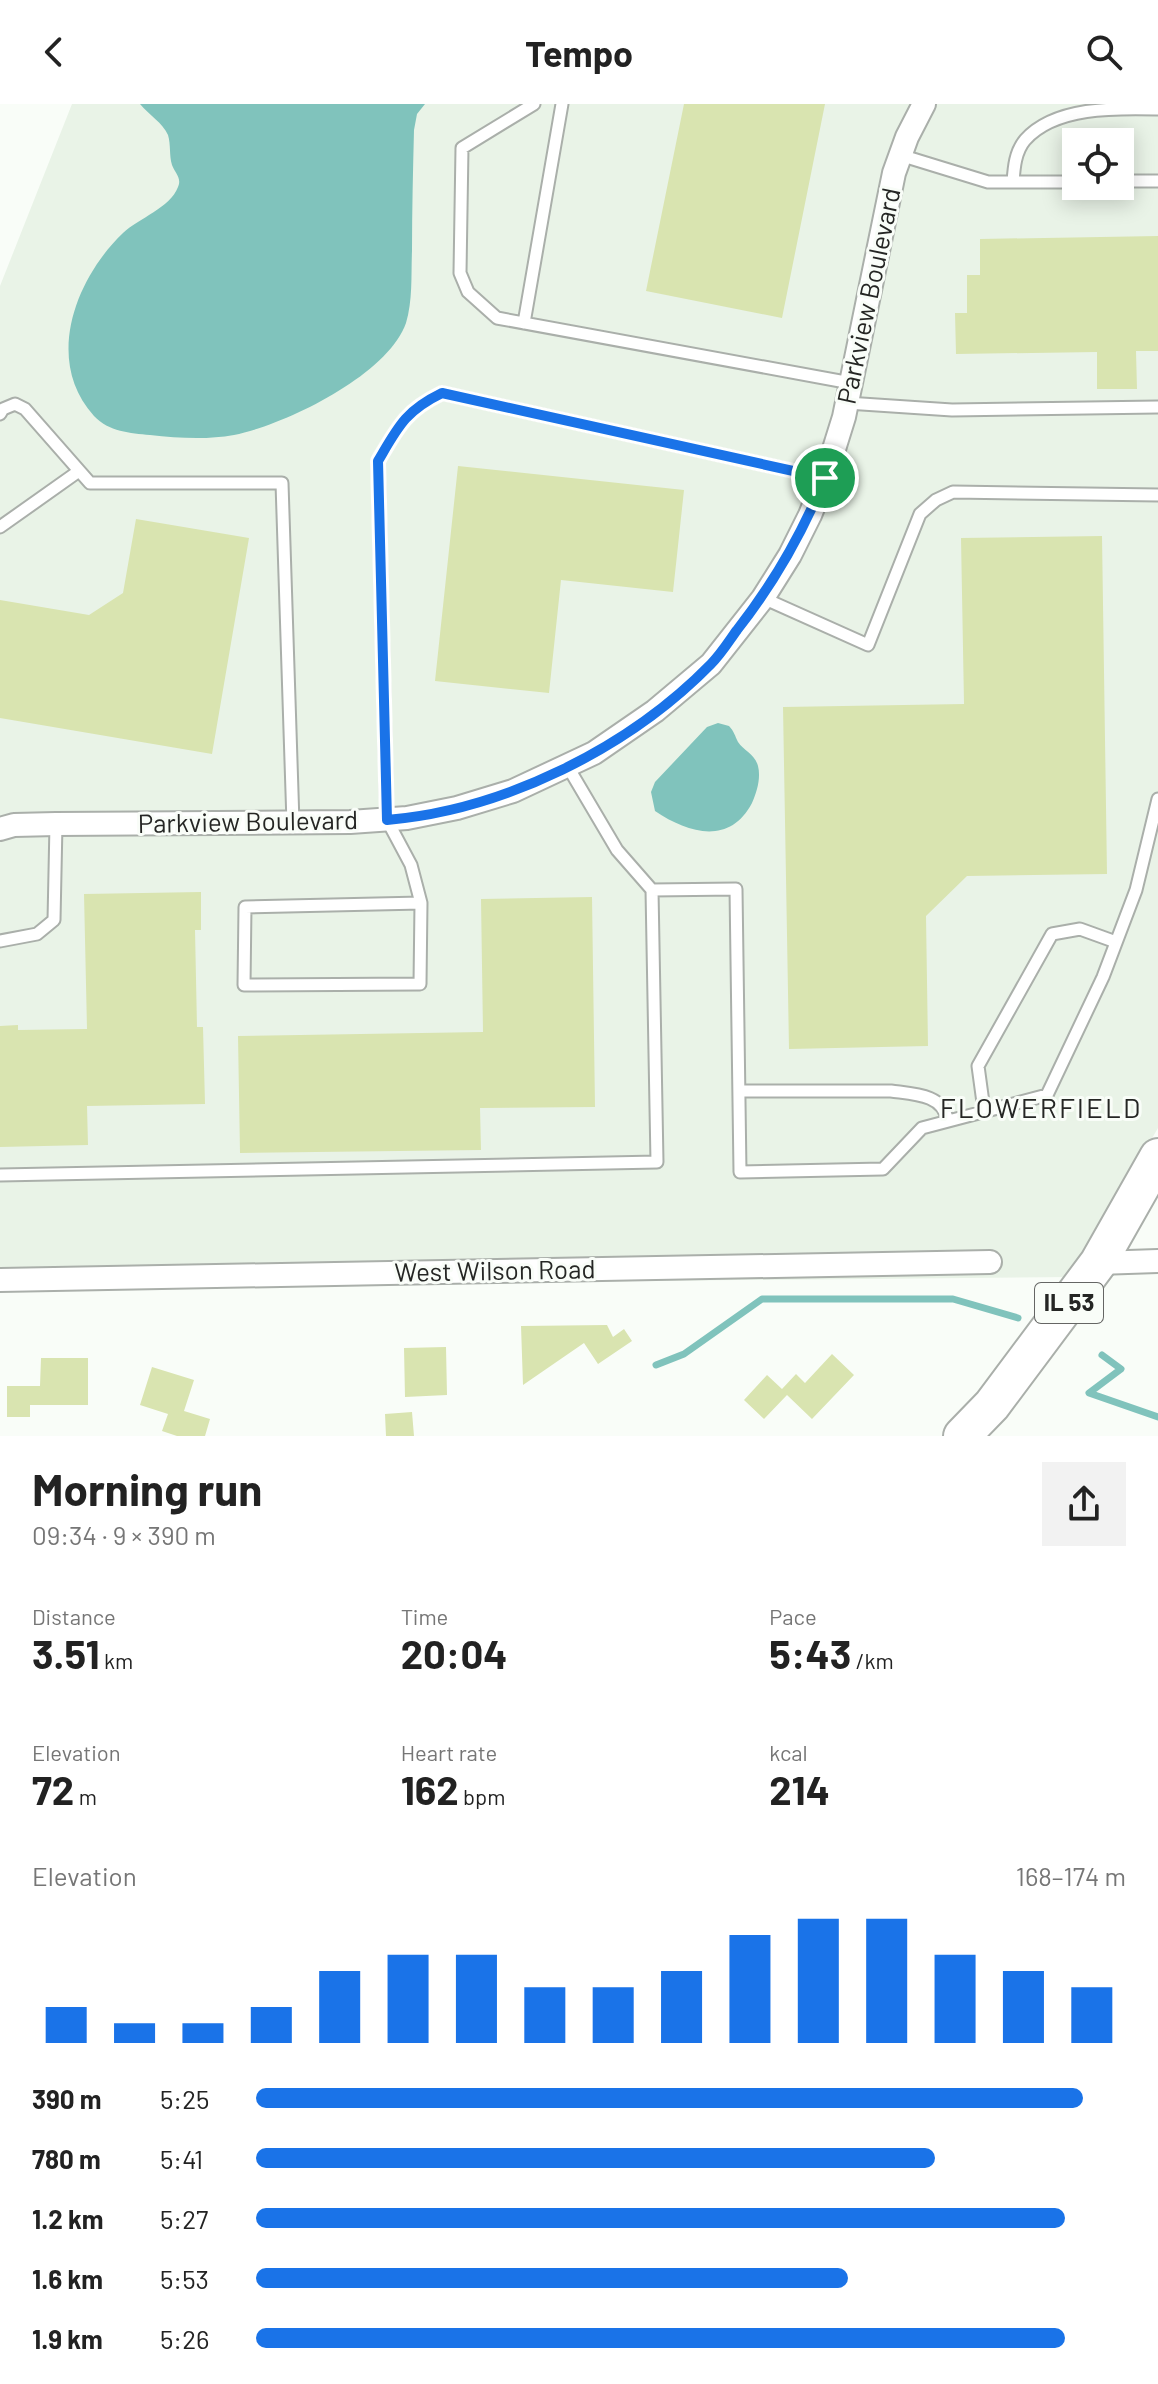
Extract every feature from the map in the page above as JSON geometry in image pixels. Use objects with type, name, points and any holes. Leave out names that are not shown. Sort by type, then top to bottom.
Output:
[{"type":"main road","name":"IL 53","points":[[962,1436],[992,1405],[1098,1263],[1158,1157]]},
{"type":"street","name":"Parkview Boulevard","points":[[0,829],[14,825],[56,824],[387,820],[457,808],[513,791],[568,767],[631,730],[711,664],[763,598],[790,555],[825,478],[849,393],[894,173],[918,107]]},
{"type":"street","points":[[1098,1263],[1158,1261]]},
{"type":"street","name":"West Wilson Road","points":[[0,1280],[990,1262]]},
{"type":"lane","points":[[534,104],[462,148],[460,273],[468,292],[497,318],[849,393],[952,410],[1158,407]]},
{"type":"lane","points":[[524,323],[562,104]]},
{"type":"lane","points":[[1013,182],[1015,160],[1025,140],[1054,120],[1092,110],[1158,109]]},
{"type":"lane","points":[[900,155],[988,182],[1062,182]]},
{"type":"lane","points":[[1134,181],[1158,181]]},
{"type":"lane","points":[[421,903],[245,907],[244,985],[420,984],[421,903],[411,865],[387,820],[378,461],[396,430],[417,405],[442,393],[825,478]]},
{"type":"lane","points":[[0,414],[3,409],[15,404],[25,409],[90,483],[282,483],[293,823]]},
{"type":"lane","points":[[0,527],[79,471]]},
{"type":"lane","points":[[763,598],[868,645],[920,514],[936,500],[953,492],[1158,495]]},
{"type":"lane","points":[[0,1175],[657,1162],[652,890],[617,850],[568,767]]},
{"type":"lane","points":[[652,890],[736,889],[740,1172],[883,1169],[922,1128],[1047,1095],[1103,977],[1136,890],[1158,799]]},
{"type":"lane","points":[[0,941],[37,934],[54,920],[56,824]]},
{"type":"lane","points":[[984,1110],[978,1066],[1052,934],[1080,929],[1116,942]]},
{"type":"lane","points":[[739,1091],[891,1091],[913,1094],[935,1099],[946,1113],[947,1120]]},
{"type":"shaded area","points":[[72,104],[1158,104],[1158,1128],[1071,1277],[0,1287],[0,286]]},
{"type":"water","points":[[140,104],[425,104],[417,114],[414,130],[408,314],[396,342],[379,361],[357,379],[306,409],[280,421],[234,435],[192,438],[120,431],[94,416],[79,394],[71,371],[69,346],[72,321],[80,297],[91,273],[106,252],[123,233],[168,201],[179,184],[171,161],[168,135]]},
{"type":"water","points":[[718,723],[729,726],[738,742],[757,762],[758,785],[752,803],[732,825],[721,830],[695,830],[655,811],[651,792],[655,782],[707,727]]},
{"type":"building","points":[[684,104],[825,104],[782,318],[646,291]]},
{"type":"building","points":[[1158,236],[1158,351],[1136,351],[1137,389],[1097,389],[1097,352],[956,354],[955,313],[967,313],[967,275],[980,275],[980,239]]},
{"type":"building","points":[[458,466],[684,490],[673,592],[561,580],[549,693],[435,681]]},
{"type":"building","points":[[136,519],[249,538],[212,754],[0,718],[0,600],[89,615],[123,593]]},
{"type":"building","points":[[1102,536],[1107,874],[967,876],[926,916],[928,1046],[789,1049],[783,707],[964,704],[961,538]]},
{"type":"building","points":[[201,892],[201,930],[195,930],[197,1027],[203,1027],[205,1104],[87,1106],[88,1145],[0,1147],[0,1026],[18,1025],[18,1030],[87,1029],[84,894]]},
{"type":"building","points":[[592,897],[595,1107],[480,1108],[481,1150],[240,1153],[238,1036],[483,1032],[481,899]]},
{"type":"building","points":[[607,1325],[613,1337],[624,1329],[632,1341],[598,1364],[584,1343],[523,1385],[521,1326]]},
{"type":"building","points":[[446,1347],[447,1395],[405,1397],[404,1348]]},
{"type":"building","points":[[832,1354],[854,1375],[812,1419],[787,1395],[764,1419],[744,1400],[767,1375],[782,1389],[796,1374],[805,1383]]},
{"type":"building","points":[[41,1358],[88,1358],[88,1405],[30,1405],[30,1417],[7,1417],[7,1386],[40,1386]]},
{"type":"building","points":[[152,1367],[194,1380],[184,1411],[210,1419],[205,1436],[177,1436],[162,1431],[168,1414],[140,1405]]},
{"type":"building","points":[[412,1412],[414,1436],[386,1436],[385,1414]]},
{"type":"waterway","points":[[656,1365],[684,1354],[762,1299],[953,1299],[1018,1318]]},
{"type":"waterway","points":[[1102,1355],[1121,1369],[1089,1393],[1158,1417]]},
{"type":"district","name":"FLOWERFIELD","points":[[1041,1108]]},
{"type":"route","points":[[442,393],[825,478],[790,555],[763,598],[711,664],[631,730],[568,767],[513,791],[457,808],[387,820],[378,461],[396,430],[417,405],[442,393]]}]
